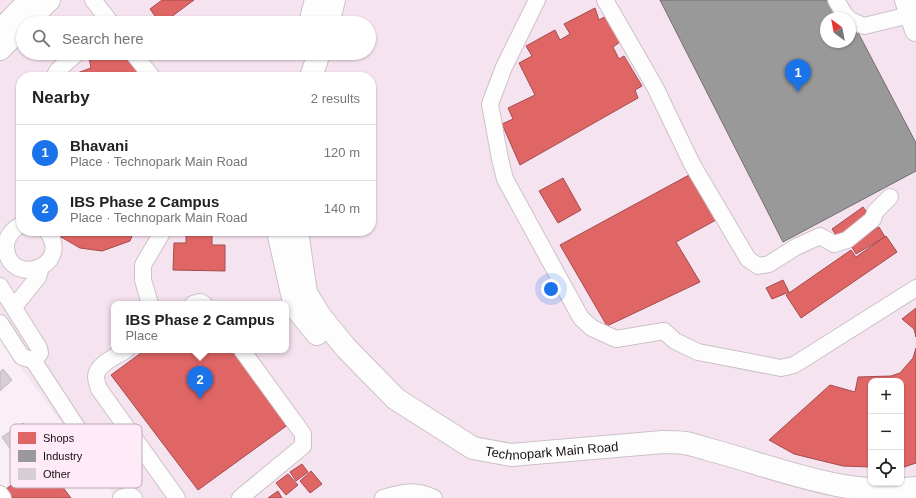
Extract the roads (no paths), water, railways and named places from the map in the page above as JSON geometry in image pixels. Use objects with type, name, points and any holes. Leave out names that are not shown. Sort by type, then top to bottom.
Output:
[{"type":"street","points":[[0,31],[30,0]]},
{"type":"street","points":[[33,16],[49,0]]},
{"type":"street","points":[[93,0],[105,16]]},
{"type":"street","points":[[312,16],[316,0]]},
{"type":"street","points":[[330,16],[334,0]]},
{"type":"street","points":[[537,0],[504,67],[490,104],[493,126],[505,180],[581,318],[592,328],[616,339],[664,331],[675,341],[698,352],[781,368],[794,365],[916,288]]},
{"type":"street","points":[[605,0],[655,87],[696,171],[748,259],[758,266],[769,264],[820,236],[834,244],[847,240],[873,219],[875,212],[890,197]]},
{"type":"street","points":[[836,0],[844,12]]},
{"type":"street","points":[[856,22],[864,26],[911,15]]},
{"type":"street","points":[[0,49],[16,33]]},
{"type":"street","points":[[57,72],[69,60]]},
{"type":"street","points":[[139,60],[148,72]]},
{"type":"street","points":[[299,72],[302,60]]},
{"type":"street","points":[[312,72],[316,60]]},
{"type":"street","points":[[16,228],[11,232],[3,244],[10,260],[16,266],[29,271],[41,267],[50,259],[53,251],[53,243],[50,236]]},
{"type":"street","points":[[149,301],[143,280],[143,265],[160,236]]},
{"type":"street","name":"Technopark Main Road","points":[[279,236],[295,307],[343,367],[408,420],[447,445],[507,466],[565,458],[629,452],[685,452],[829,498]]},
{"type":"street","name":"Technopark Main Road","points":[[298,236],[306,293],[320,316],[346,348],[396,399],[474,448],[511,455],[663,442],[684,443],[731,455],[799,480],[828,487],[883,494],[916,488]]},
{"type":"street","points":[[14,308],[38,277],[41,267]]},
{"type":"street","points":[[0,286],[39,348],[40,353],[33,360]]},
{"type":"street","points":[[0,323],[22,357],[33,360],[75,424]]},
{"type":"street","points":[[121,353],[101,366],[97,371],[96,380],[99,389],[123,424]]},
{"type":"street","points":[[240,498],[303,446],[304,437],[293,418],[280,404],[244,353]]},
{"type":"street","points":[[142,450],[177,498]]},
{"type":"street","points":[[383,498],[408,492],[418,492],[434,498]]},
{"type":"street","points":[[0,494],[3,498]]},
{"type":"street","points":[[121,498],[130,495],[134,498]]},
{"type":"street","points":[[904,498],[916,497]]},
{"type":"place","name":"Bhavani","points":[[798,92]]},
{"type":"place","name":"IBS Phase 2 Campus","points":[[200,399]]}]
